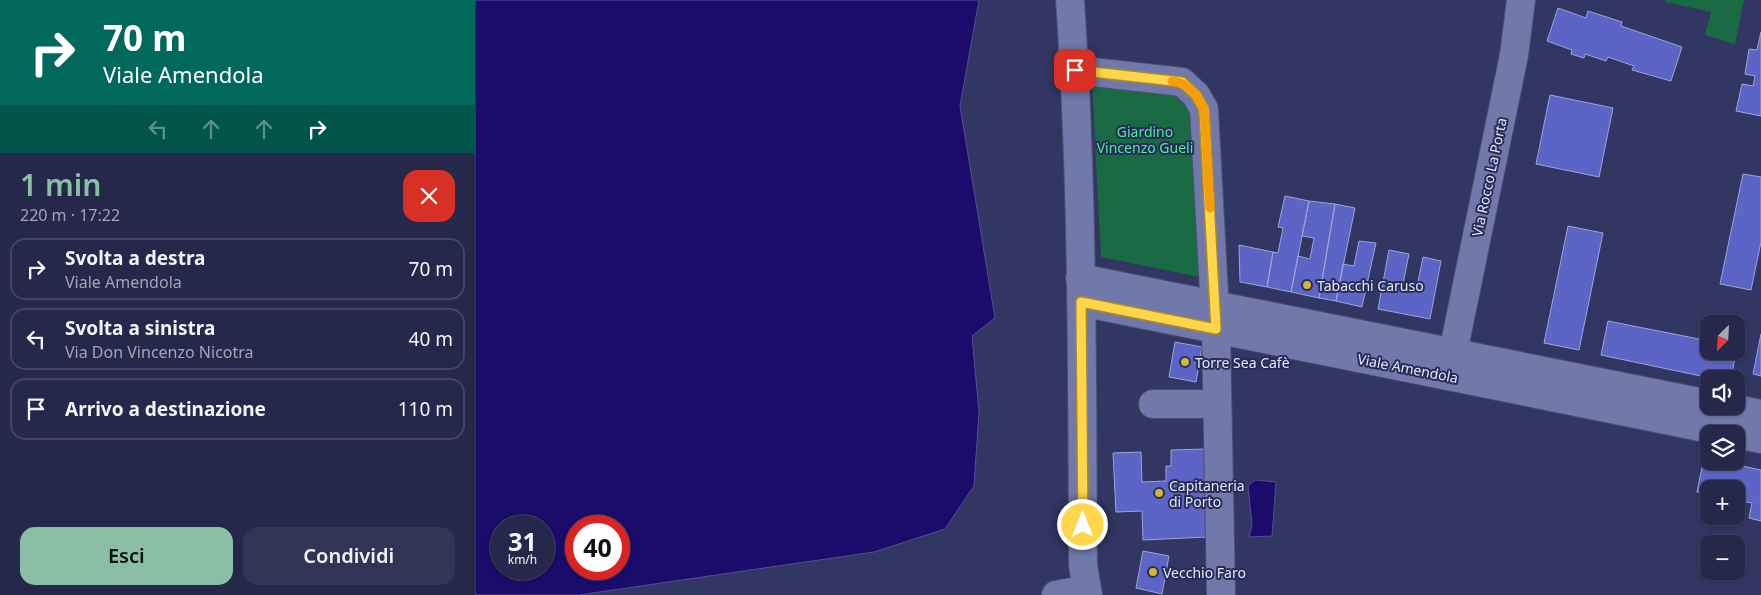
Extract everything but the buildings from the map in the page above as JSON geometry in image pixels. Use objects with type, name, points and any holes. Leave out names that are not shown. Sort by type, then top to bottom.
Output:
[{"type":"street","points":[[1057,595],[1087,592],[1083,565],[1081,290],[1075,70],[1070,0]]},
{"type":"street","name":"Via Rocco La Porta","points":[[1445,363],[1514,55],[1521,0]]},
{"type":"street","points":[[1075,70],[1182,82],[1196,95],[1204,109],[1215,317],[1221,595]]},
{"type":"street","name":"Viale Amendola","points":[[1081,290],[1445,363],[1700,425]]},
{"type":"street","name":"Viale Amendola","points":[[1445,363],[1700,403]]},
{"type":"street","points":[[1153,404],[1217,404]]},
{"type":"street","points":[[1745,411],[1761,414]]},
{"type":"street","name":"Viale Amendola","points":[[1745,436],[1761,439]]},
{"type":"green space","points":[[1666,0],[1744,0],[1735,44],[1705,35],[1711,12],[1666,2]]},
{"type":"green space","name":"Giardino Vincenzo Gueli","points":[[1092,82],[1177,91],[1190,102],[1200,277],[1101,257]]},
{"type":"shaded area","points":[[475,0],[979,0],[960,106],[995,318],[972,336],[979,412],[974,486],[945,529],[874,552],[579,595],[475,595]]},
{"type":"shaded area","points":[[1255,480],[1276,482],[1272,536],[1249,537],[1252,525],[1248,486]]},
{"type":"slow traffic","points":[[1172,81],[1182,82],[1196,95],[1204,109],[1210,208]]},
{"type":"place","name":"Tabacchi Caruso","points":[[1307,285]]},
{"type":"place","name":"Torre Sea Cafè","points":[[1185,362]]},
{"type":"place","name":"Capitaneria di Porto","points":[[1159,493]]},
{"type":"place","name":"Vecchio Faro","points":[[1153,572]]},
{"type":"route","points":[[1075,70],[1182,82],[1196,95],[1204,109],[1216,329],[1081,302],[1083,525]]}]
